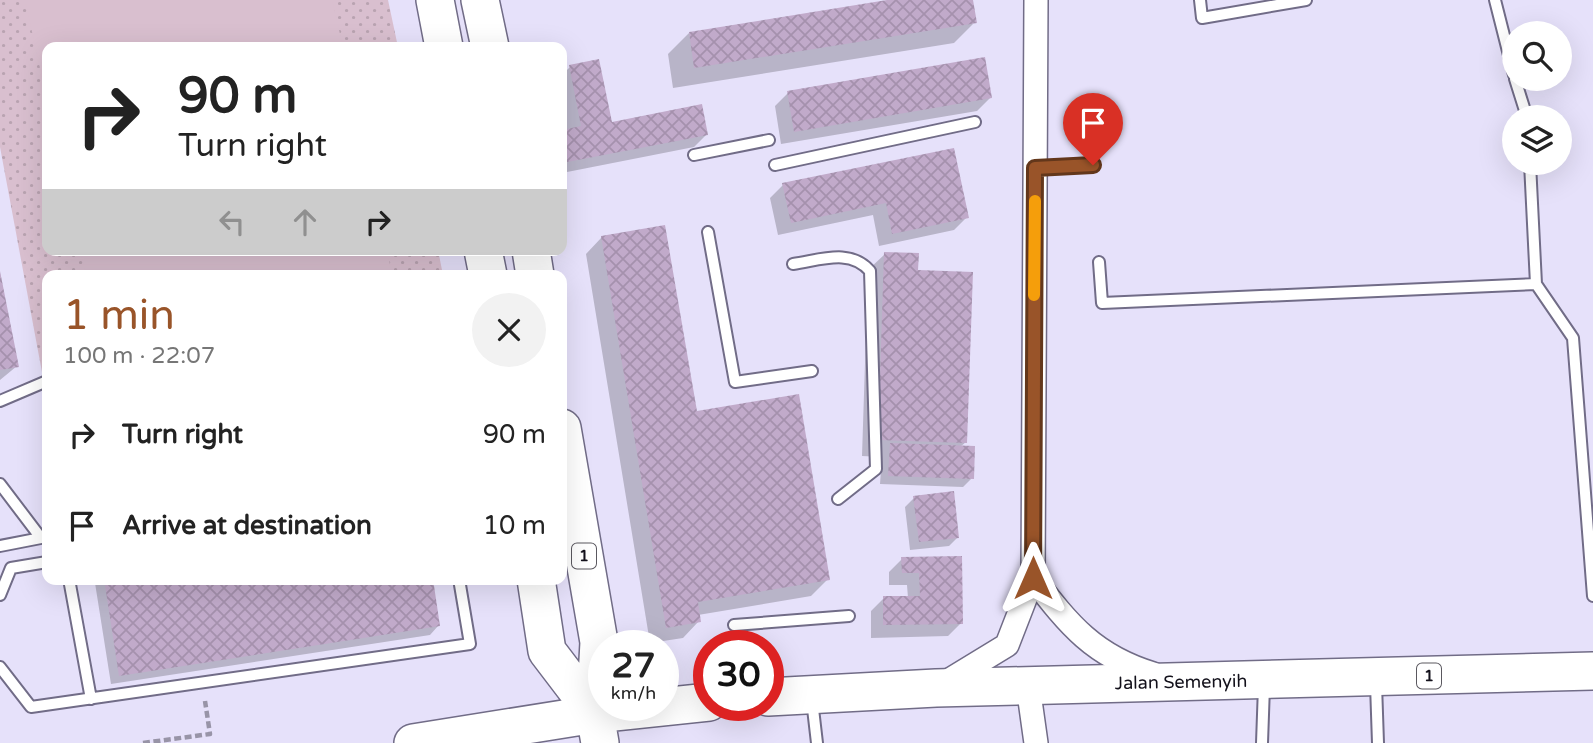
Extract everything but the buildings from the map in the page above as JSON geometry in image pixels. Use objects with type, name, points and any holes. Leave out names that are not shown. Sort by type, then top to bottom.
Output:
[{"type":"main road","points":[[435,0],[443,42]]},
{"type":"main road","points":[[488,1],[490,42]]},
{"type":"main road","name":"1","points":[[567,455],[599,630]]},
{"type":"main road","points":[[537,585],[547,652],[598,729]]},
{"type":"main road","name":"Jalan Semenyih","points":[[784,696],[936,688],[1593,671]]},
{"type":"main road","points":[[413,743],[598,729],[685,701]]},
{"type":"street","points":[[936,688],[1007,645],[1033,578],[1037,0]]},
{"type":"street","points":[[1033,578],[1071,628],[1101,652],[1125,665],[1178,682]]},
{"type":"street","points":[[1028,686],[1036,743]]},
{"type":"lane","points":[[1200,0],[1202,18],[1274,3],[1306,0]]},
{"type":"lane","points":[[1495,0],[1502,28]]},
{"type":"lane","points":[[775,165],[975,122]]},
{"type":"lane","points":[[694,155],[769,139]]},
{"type":"lane","points":[[1035,168],[1093,165]]},
{"type":"lane","points":[[1531,175],[1536,284],[1573,338],[1593,596]]},
{"type":"lane","points":[[708,232],[735,382],[812,371]]},
{"type":"lane","points":[[793,264],[844,257],[860,259],[870,271],[876,469],[838,499]]},
{"type":"lane","points":[[1099,262],[1102,303],[1536,284]]},
{"type":"lane","points":[[0,401],[42,383]]},
{"type":"lane","points":[[0,484],[41,538],[0,546]]},
{"type":"lane","points":[[0,595],[11,568],[42,563]]},
{"type":"lane","points":[[70,585],[91,699]]},
{"type":"lane","points":[[0,667],[31,707],[470,644],[460,585]]},
{"type":"lane","points":[[734,625],[849,616]]},
{"type":"lane","points":[[1376,677],[1378,743]]},
{"type":"lane","points":[[1262,743],[1265,680]]},
{"type":"lane","points":[[811,694],[817,743]]},
{"type":"path","points":[[143,743],[210,734],[203,683]]},
{"type":"shaded area","points":[[0,0],[388,0],[397,42],[42,42],[42,256],[439,256],[442,270],[42,270],[42,372],[0,147]]},
{"type":"shaded area","points":[[25,0],[332,0],[342,42],[42,42],[42,77]]},
{"type":"shaded area","points":[[81,256],[388,256],[391,270],[85,270]]},
{"type":"slow traffic","points":[[1034,295],[1035,201]]},
{"type":"route","points":[[1033,578],[1035,168],[1093,165]]}]
